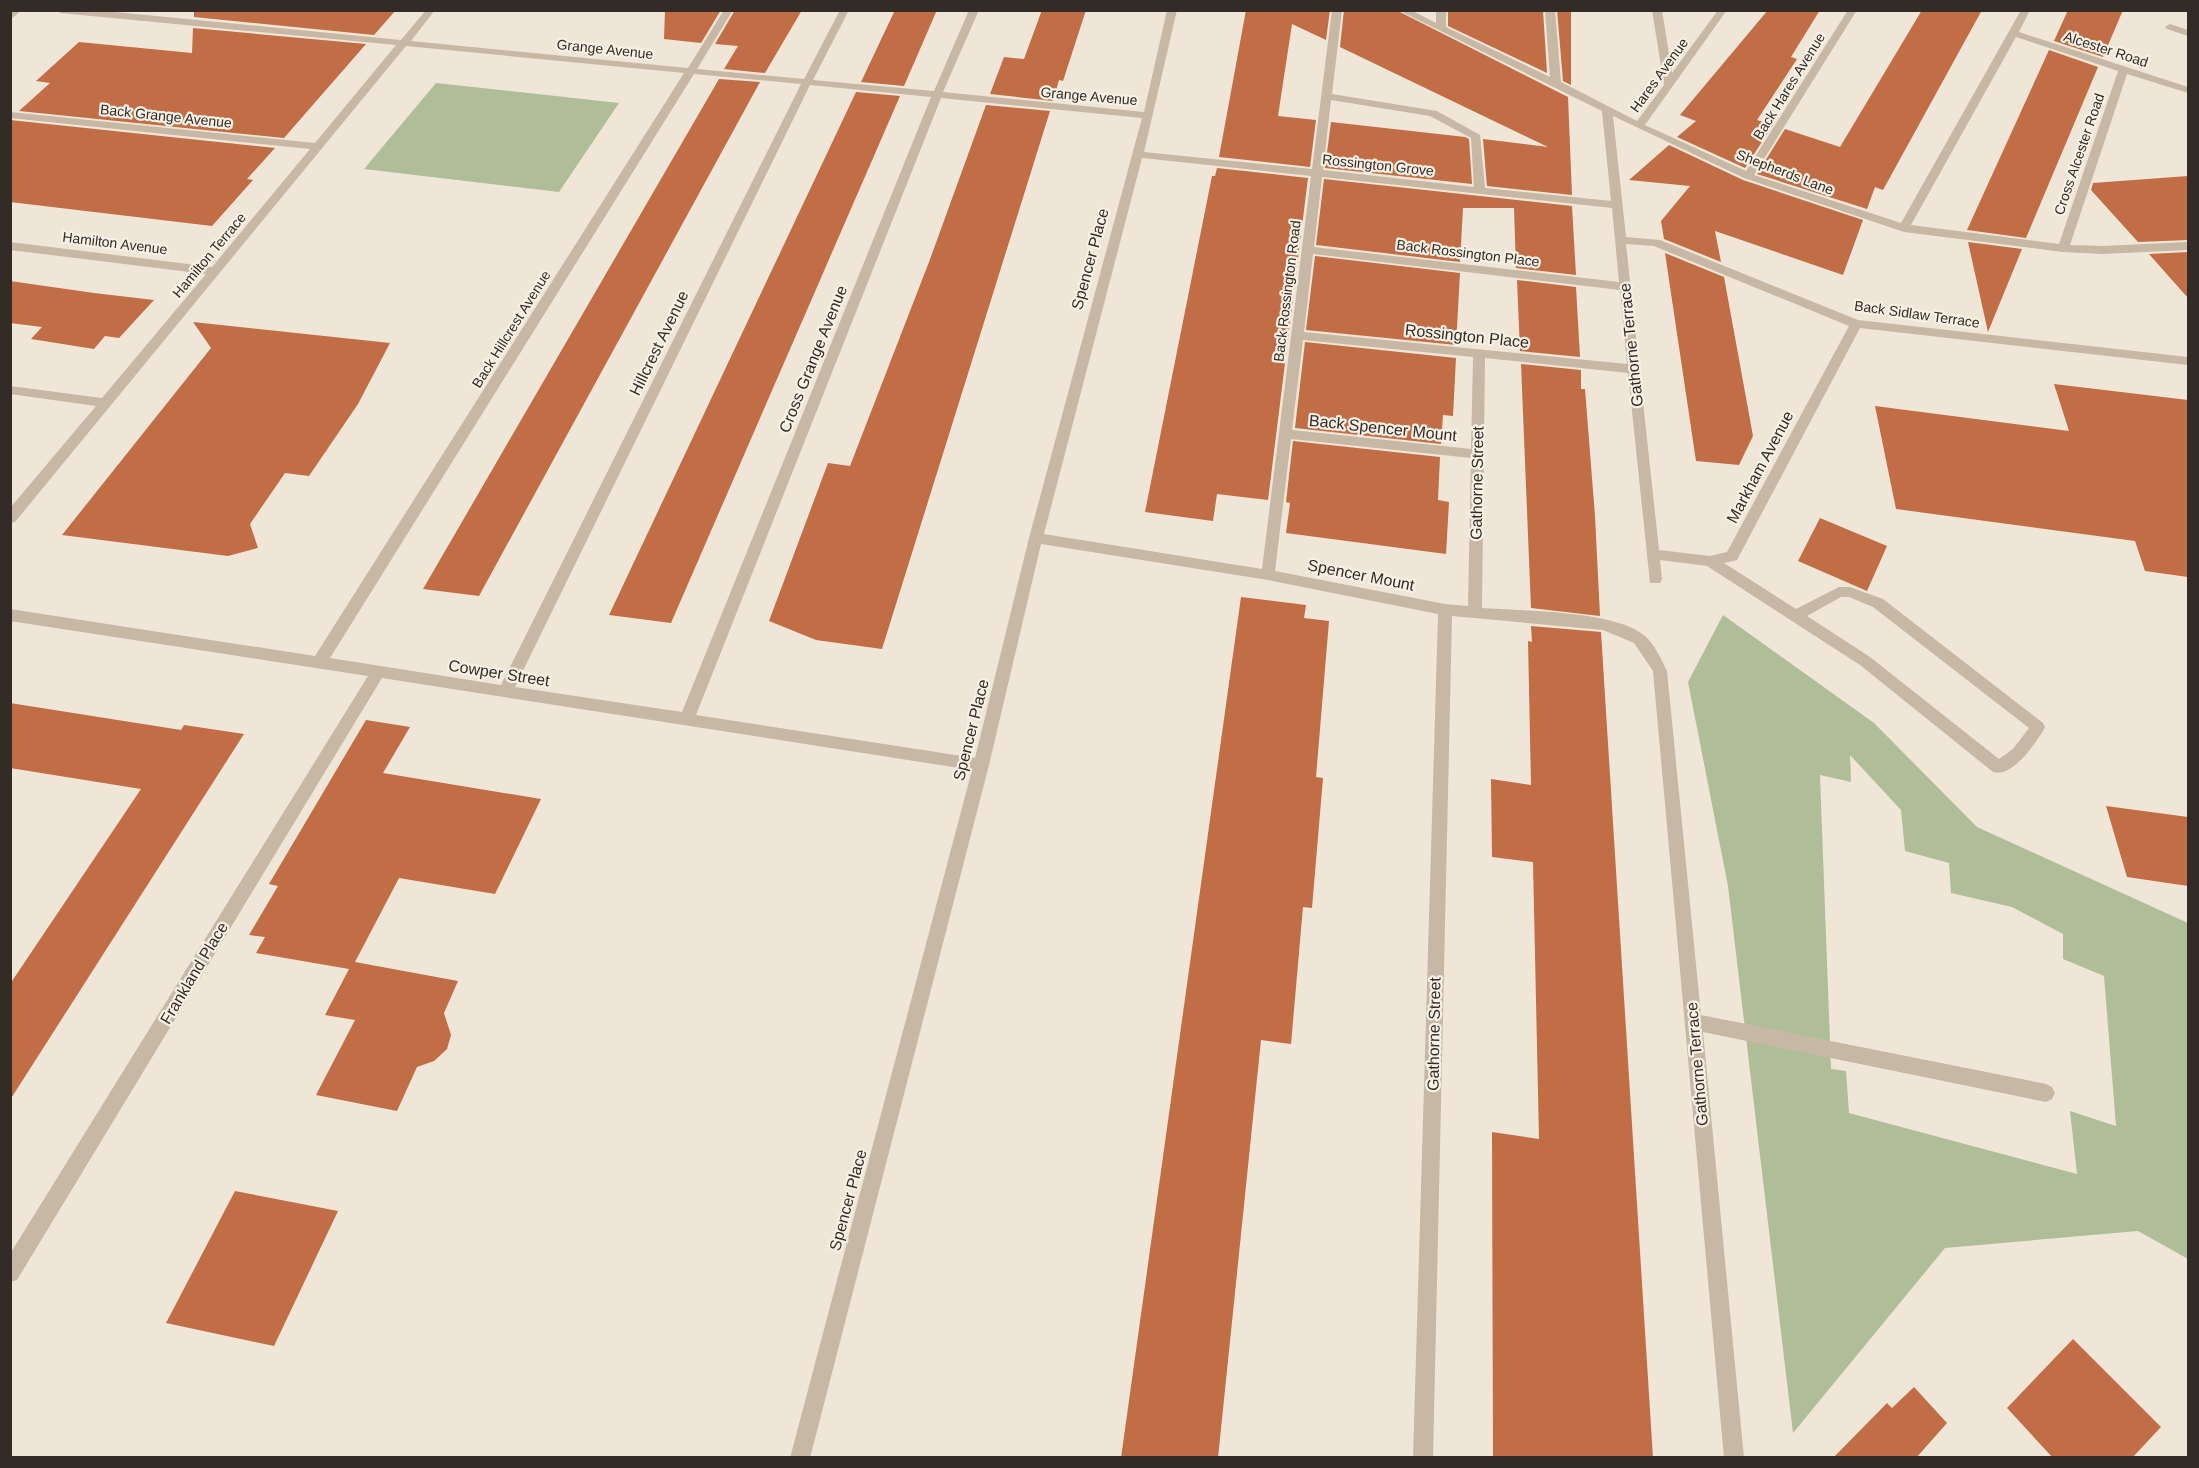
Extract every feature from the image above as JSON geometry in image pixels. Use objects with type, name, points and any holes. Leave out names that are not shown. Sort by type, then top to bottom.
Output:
[{"type":"street","points":[[10,17],[18,10]]},
{"type":"street","name":"Grange Avenue","points":[[60,10],[1148,115]]},
{"type":"street","name":"Hamilton Terrace","points":[[10,519],[431,10]]},
{"type":"street","name":"Back Hillcrest Avenue","points":[[319,663],[729,10]]},
{"type":"street","name":"Hillcrest Avenue","points":[[505,692],[807,82],[845,10]]},
{"type":"street","name":"Cross Grange Avenue","points":[[686,720],[937,95],[974,10]]},
{"type":"street","name":"Spencer Place","points":[[800,1458],[981,765],[1036,538],[1148,115],[1172,10]]},
{"type":"street","name":"Back Rossington Road","points":[[1268,575],[1337,10]]},
{"type":"street","name":"Shepherds Lane","points":[[1401,10],[1556,83],[1607,111],[1748,176],[1904,228],[2063,248],[2103,250],[2188,246]]},
{"type":"street","points":[[1441,10],[1441,28]]},
{"type":"street","points":[[1550,10],[1556,83]]},
{"type":"street","points":[[1657,10],[1669,85]]},
{"type":"street","name":"Hares Avenue","points":[[1640,126],[1723,10]]},
{"type":"street","name":"Back Hares Avenue","points":[[1748,176],[1853,10]]},
{"type":"street","points":[[1904,228],[2026,10]]},
{"type":"street","points":[[2170,27],[2188,33]]},
{"type":"street","name":"Alcester Road","points":[[2014,34],[2188,90]]},
{"type":"street","name":"Cross Alcester Road","points":[[2063,248],[2124,69]]},
{"type":"street","points":[[1326,96],[1433,113],[1476,137],[1480,190]]},
{"type":"street","name":"Gathorne Terrace","points":[[1607,111],[1655,579]]},
{"type":"street","name":"Back Grange Avenue","points":[[10,115],[318,147]]},
{"type":"street","name":"Rossington Grove","points":[[1137,154],[1617,205]]},
{"type":"street","name":"Back Sidlaw Terrace","points":[[1620,240],[1656,243],[1856,324],[2188,361]]},
{"type":"street","name":"Hamilton Avenue","points":[[10,246],[215,271]]},
{"type":"street","name":"Back Rossington Place","points":[[1308,250],[1625,287]]},
{"type":"street","name":"Markham Avenue","points":[[1710,561],[1732,555],[1856,324]]},
{"type":"street","name":"Rossington Place","points":[[1297,335],[1633,369]]},
{"type":"street","name":"Gathorne Street","points":[[1475,613],[1479,354]]},
{"type":"street","points":[[10,390],[106,402]]},
{"type":"street","name":"Back Spencer Mount","points":[[1285,434],[1477,454]]},
{"type":"street","name":"Spencer Mount","points":[[1036,538],[1268,575],[1445,610],[1603,624],[1627,631],[1646,644],[1660,671]]},
{"type":"street","points":[[1652,554],[1710,561],[1795,616],[1865,661],[1998,767],[2018,754],[2038,727],[1878,603],[1850,592],[1839,592],[1795,616]]},
{"type":"street","name":"Gathorne Street","points":[[1423,1458],[1445,610]]},
{"type":"street","name":"Cowper Street","points":[[10,615],[981,765]]},
{"type":"street","name":"Gathorne Terrace","points":[[1660,671],[1734,1458]]},
{"type":"street","name":"Frankland Place","points":[[10,1273],[378,672]]},
{"type":"street","points":[[1693,1022],[2046,1093]]},
{"type":"green space","points":[[436,83],[619,103],[559,192],[364,169]]},
{"type":"green space","points":[[1723,615],[1874,723],[1977,827],[2188,923],[2188,1259],[2138,1231],[1945,1248],[1793,1433],[1728,886],[1688,682]],"holes":[[[1850,755],[1901,810],[1905,851],[1949,863],[1951,893],[2012,907],[2063,934],[2063,959],[2104,976],[2116,1126],[2070,1111],[2077,1174],[1849,1113],[1846,1071],[1831,1069],[1820,775],[1851,782]]]},
{"type":"building","points":[[194,10],[396,10],[374,35],[194,17]]},
{"type":"building","points":[[665,10],[721,10],[701,43],[664,39]]},
{"type":"building","points":[[735,10],[802,10],[765,73],[724,69],[738,46],[715,44]]},
{"type":"building","points":[[895,10],[937,10],[904,86],[861,82]]},
{"type":"building","points":[[1042,10],[1086,10],[1063,81],[1059,80],[1053,101],[990,94],[1004,57],[1024,59]]},
{"type":"building","points":[[1246,10],[1330,10],[1326,40],[1292,24],[1278,116],[1316,120],[1310,167],[1219,157]]},
{"type":"building","points":[[1344,10],[1396,10],[1568,97],[1572,195],[1487,186],[1483,139],[1548,147],[1340,47]]},
{"type":"building","points":[[1448,10],[1543,10],[1547,73],[1448,26]]},
{"type":"building","points":[[1557,10],[1571,10],[1571,85],[1563,81]]},
{"type":"building","points":[[1768,10],[1820,10],[1791,57],[1797,59],[1757,120],[1773,125],[1745,168],[1677,137],[1696,121],[1680,115]]},
{"type":"building","points":[[1922,10],[1982,10],[1883,190],[1875,187],[1867,209],[1757,174],[1785,129],[1840,147]]},
{"type":"building","points":[[2068,10],[2123,10],[2103,57],[2054,41]]},
{"type":"building","points":[[193,28],[366,44],[284,138],[19,111],[50,83],[36,81],[79,42],[192,53]]},
{"type":"building","points":[[2049,50],[2098,67],[2026,238],[1967,230]]},
{"type":"building","points":[[719,79],[760,82],[479,596],[423,589]]},
{"type":"building","points":[[856,92],[900,96],[671,623],[609,615]]},
{"type":"building","points":[[986,105],[1050,111],[882,649],[816,640],[769,621],[828,463],[850,466],[929,262]]},
{"type":"building","points":[[10,120],[275,148],[247,179],[253,180],[212,226],[10,202]]},
{"type":"building","points":[[1331,122],[1465,137],[1469,139],[1472,184],[1325,168]]},
{"type":"building","points":[[1669,145],[1743,180],[1863,220],[1843,275],[1715,231],[1721,262],[1664,239],[1661,221],[1690,186],[1629,180]]},
{"type":"building","points":[[1217,168],[1308,178],[1268,500],[1217,494],[1213,521],[1145,512],[1212,176],[1215,176]]},
{"type":"building","points":[[2188,176],[2188,240],[2138,242],[2091,190],[2093,183]]},
{"type":"building","points":[[1324,179],[1572,206],[1576,275],[1516,268],[1514,208],[1463,208],[1460,262],[1316,245]]},
{"type":"building","points":[[1968,242],[2022,249],[1988,332]]},
{"type":"building","points":[[2188,252],[2188,298],[2149,254]]},
{"type":"building","points":[[1665,253],[1724,277],[1753,436],[1739,465],[1696,461]]},
{"type":"building","points":[[1315,256],[1460,273],[1456,345],[1306,330]]},
{"type":"building","points":[[1517,280],[1576,287],[1580,357],[1520,351]]},
{"type":"building","points":[[10,281],[154,300],[119,338],[105,336],[94,349],[31,339],[42,327],[10,323]]},
{"type":"building","points":[[193,322],[390,343],[358,404],[309,476],[285,473],[250,524],[258,548],[228,556],[62,535],[211,348]]},
{"type":"building","points":[[1305,342],[1456,358],[1453,416],[1443,415],[1441,444],[1295,428]]},
{"type":"building","points":[[1521,364],[1581,370],[1581,389],[1585,389],[1595,516],[1600,616],[1531,608]]},
{"type":"building","points":[[2054,384],[2188,400],[2188,577],[2145,571],[2135,541],[1896,509],[1875,406],[2069,431]]},
{"type":"building","points":[[1293,441],[1440,457],[1438,500],[1449,502],[1446,554],[1286,533],[1290,503],[1286,502]]},
{"type":"building","points":[[1820,518],[1887,546],[1867,591],[1798,561]]},
{"type":"building","points":[[1241,597],[1306,605],[1304,618],[1329,621],[1316,777],[1323,778],[1312,908],[1303,907],[1291,1044],[1261,1040],[1218,1458],[1121,1458]]},
{"type":"building","points":[[1531,626],[1601,632],[1653,1458],[1493,1458],[1492,1132],[1539,1139],[1533,862],[1492,857],[1491,779],[1531,785],[1528,641],[1532,642]]},
{"type":"building","points":[[10,703],[181,730],[184,725],[244,734],[10,1100],[10,984],[141,789],[10,768]]},
{"type":"building","points":[[366,720],[410,727],[383,773],[541,799],[495,894],[399,878],[355,962],[458,981],[444,1013],[451,1035],[447,1049],[434,1061],[417,1067],[397,1111],[316,1095],[355,1020],[325,1015],[349,969],[256,953],[265,937],[249,935],[278,886],[269,884]]},
{"type":"building","points":[[2106,806],[2188,817],[2188,886],[2127,877]]},
{"type":"building","points":[[235,1191],[338,1211],[274,1346],[166,1323]]},
{"type":"building","points":[[2073,1339],[2161,1427],[2132,1458],[2053,1458],[2007,1408]]},
{"type":"building","points":[[1914,1387],[1947,1423],[1916,1458],[1833,1458],[1887,1403],[1892,1408]]}]
